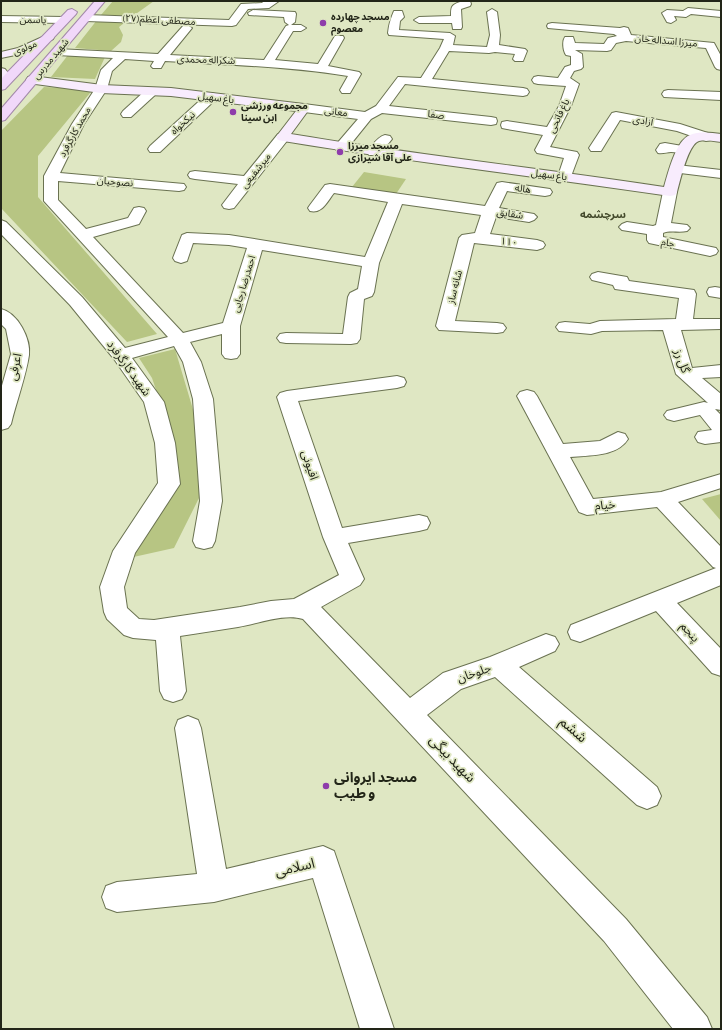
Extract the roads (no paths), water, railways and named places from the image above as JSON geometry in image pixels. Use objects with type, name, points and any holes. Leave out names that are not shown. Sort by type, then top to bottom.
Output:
[{"type":"main road","name":"شهید مدرس","points":[[1,117],[100,1]]},
{"type":"main road","name":"شهید مدرس","points":[[1,86],[78,6]]},
{"type":"street","points":[[240,12],[245,6],[265,6],[269,2],[274,1]]},
{"type":"street","points":[[419,20],[445,20],[457,23],[456,7],[466,4],[465,1]]},
{"type":"street","points":[[670,20],[667,13],[686,14],[688,11],[721,14]]},
{"type":"street","points":[[159,62],[181,28],[188,12]]},
{"type":"street","name":"مصطفی اعظم(۲۷)","points":[[86,18],[181,28],[232,23],[240,12]]},
{"type":"street","points":[[240,12],[291,14],[289,18],[291,18],[290,22]]},
{"type":"street","points":[[492,12],[495,35],[493,48]]},
{"type":"street","points":[[398,13],[399,18],[395,19],[393,33],[450,36],[446,48],[424,83]]},
{"type":"street","name":"یاسمن","points":[[1,19],[64,20]]},
{"type":"street","points":[[621,20],[626,38]]},
{"type":"street","name":"میرزا اسداله خان","points":[[552,26],[581,24],[592,30],[617,31],[626,38],[667,43],[710,45],[720,64]]},
{"type":"street","points":[[181,28],[197,34]]},
{"type":"street","points":[[272,36],[294,35],[273,67]]},
{"type":"street","name":"مولوی","points":[[1,58],[21,51],[49,37]]},
{"type":"street","points":[[321,68],[339,38]]},
{"type":"street","name":"باغ فاتحی","points":[[565,176],[572,155],[542,150],[552,132],[571,107],[573,84],[568,83],[564,78],[570,69],[577,67],[576,54],[570,52],[570,42],[607,48],[612,40],[626,38]]},
{"type":"street","points":[[446,48],[489,50],[493,48],[521,51],[519,59]]},
{"type":"street","name":"شکراله محمدی","points":[[57,52],[122,56],[159,62],[321,68],[355,74],[346,90]]},
{"type":"street","name":"محمد کارگرفرد","points":[[51,176],[78,124],[101,89],[107,70],[122,56]]},
{"type":"street","points":[[1,71],[3,74],[1,79]]},
{"type":"street","name":"باغ سهیل","points":[[32,80],[94,86],[101,89],[171,92],[304,108]]},
{"type":"street","points":[[341,147],[367,116],[380,109],[402,80],[424,83],[495,84],[524,92]]},
{"type":"street","points":[[538,80],[568,83]]},
{"type":"street","points":[[483,100],[495,84]]},
{"type":"street","points":[[127,114],[151,92]]},
{"type":"street","points":[[668,94],[721,96]]},
{"type":"street","name":"نیکخواه","points":[[155,149],[211,97]]},
{"type":"street","points":[[283,138],[304,108]]},
{"type":"street","name":"معانی","points":[[304,108],[367,116]]},
{"type":"street","name":"صفا","points":[[380,109],[480,123]]},
{"type":"street","name":"آزادی","points":[[596,148],[616,116],[680,128],[706,137]]},
{"type":"street","points":[[507,125],[552,132]]},
{"type":"street","points":[[670,192],[683,150],[691,139],[706,137],[721,138]]},
{"type":"street","name":"باغ سهیل","points":[[283,138],[374,152],[565,176],[670,192]]},
{"type":"street","name":"میرشفیعی","points":[[229,205],[249,181],[263,160],[283,138]]},
{"type":"street","points":[[374,152],[385,139]]},
{"type":"street","points":[[663,150],[665,147],[683,150]]},
{"type":"street","points":[[677,169],[719,174]]},
{"type":"street","points":[[195,175],[249,181]]},
{"type":"street","points":[[51,176],[51,201],[179,339],[192,362],[203,399],[211,501],[204,541]]},
{"type":"street","name":"نصوحیان","points":[[51,176],[179,187]]},
{"type":"street","name":"هاله","points":[[490,211],[502,186],[545,192]]},
{"type":"street","points":[[315,208],[330,188],[397,199],[490,211],[481,238]]},
{"type":"street","name":"جام","points":[[670,192],[655,240],[710,251]]},
{"type":"street","points":[[286,338],[352,339],[356,296],[366,292],[371,263],[397,199]]},
{"type":"street","points":[[83,235],[134,221],[139,211]]},
{"type":"street","name":"شقایق","points":[[490,211],[529,217]]},
{"type":"street","name":"شهید کارگرفرد","points":[[1,225],[76,301],[121,355],[154,402],[165,442],[169,484],[124,551],[112,587],[116,612],[134,628],[161,629]]},
{"type":"street","points":[[627,227],[659,229],[682,228]]},
{"type":"street","points":[[181,258],[187,238],[229,240],[256,245]]},
{"type":"street","name":"شانه ساز","points":[[481,238],[467,238],[445,326],[497,328]]},
{"type":"street","name":"۱۱۰","points":[[481,238],[537,245]]},
{"type":"street","name":"احمدرضا رجایی","points":[[121,355],[231,326],[256,245],[371,263]]},
{"type":"street","points":[[598,277],[621,281],[615,289],[688,294],[677,326]]},
{"type":"street","name":"اعرفی","points":[[1,314],[15,328],[20,354],[1,424]]},
{"type":"street","points":[[565,327],[591,329],[600,326],[677,326],[721,324]]},
{"type":"street","points":[[231,326],[231,354]]},
{"type":"street","name":"گل رز","points":[[677,326],[685,374],[721,404]]},
{"type":"street","points":[[685,374],[721,371]]},
{"type":"street","name":"افیونی","points":[[298,608],[352,579],[334,537],[287,397],[397,382]]},
{"type":"street","name":"خیام","points":[[527,396],[587,507],[662,499]]},
{"type":"street","points":[[674,415],[704,408],[716,433]]},
{"type":"street","points":[[557,451],[604,447],[618,439]]},
{"type":"street","points":[[721,481],[662,499],[721,561]]},
{"type":"street","points":[[334,537],[419,523]]},
{"type":"street","points":[[580,632],[659,598],[721,575]]},
{"type":"street","name":"پنجم","points":[[659,598],[721,666]]},
{"type":"street","points":[[173,691],[161,629],[240,617],[271,610],[298,608]]},
{"type":"street","name":"شهید بیگی","points":[[298,608],[311,612],[615,930],[696,1029]]},
{"type":"street","name":"جلوخان","points":[[409,713],[452,681],[499,665],[546,644]]},
{"type":"street","name":"ششم","points":[[499,665],[647,796]]},
{"type":"street","points":[[188,728],[214,886]]},
{"type":"street","name":"اسلامی","points":[[117,897],[214,886],[323,861],[377,1029]]},
{"type":"place","name":"مسجد چهارده معصوم","points":[[323,23]]},
{"type":"place","name":"مجموعه ورزشی ابن سینا","points":[[233,112]]},
{"type":"place","name":"مسجد میرزا علی آقا شیرازی","points":[[340,152]]},
{"type":"place","name":"مسجد ایروانی و طیب","points":[[326,786]]},
{"type":"district","name":"سرچشمه","points":[[603,214]]}]
